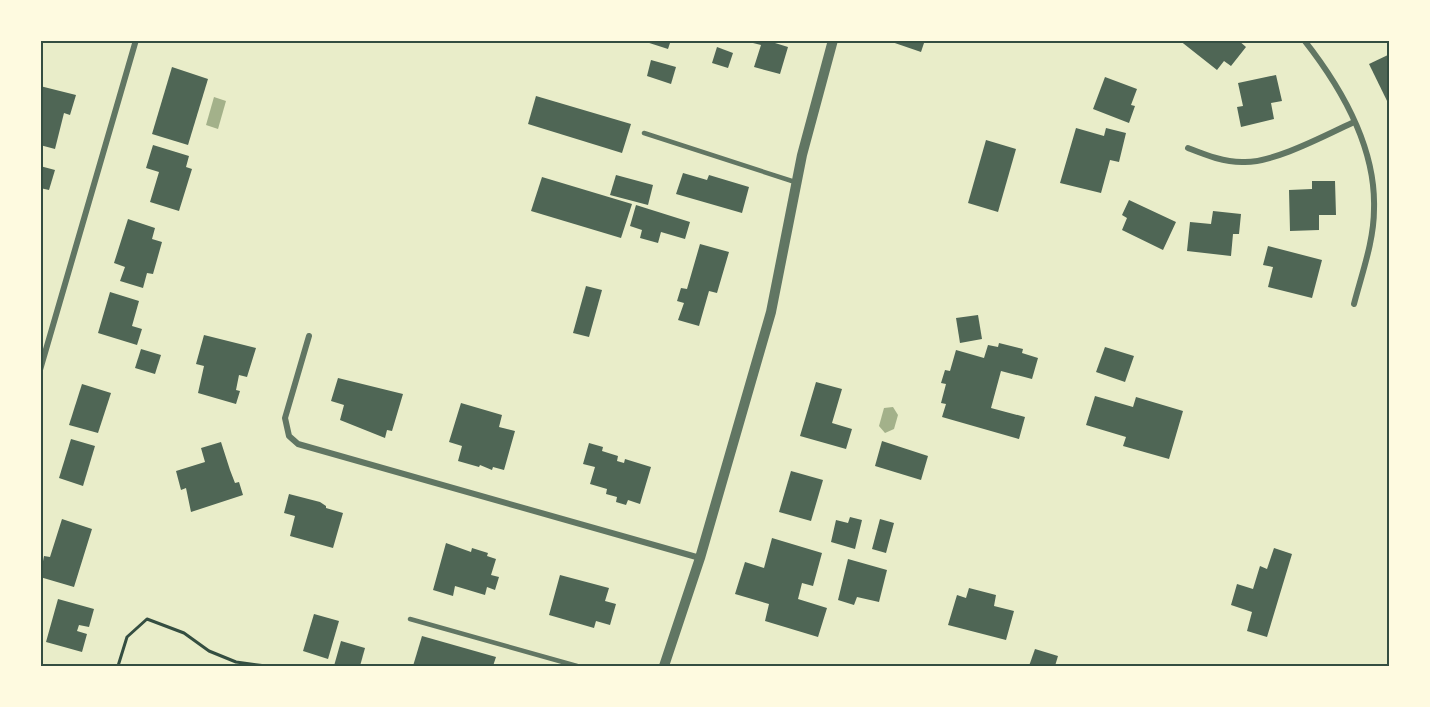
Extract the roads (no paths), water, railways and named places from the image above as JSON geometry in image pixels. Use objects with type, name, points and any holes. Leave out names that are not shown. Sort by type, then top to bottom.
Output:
[{"type":"street","points":[[40,369],[136,40]]},
{"type":"street","points":[[664,666],[700,558],[771,312],[797,182],[833,40]]},
{"type":"street","points":[[1304,40],[1331,77],[1366,150],[1374,208],[1371,237],[1354,304]]},
{"type":"street","points":[[1188,148],[1215,159],[1244,163],[1283,153],[1354,122]]},
{"type":"street","points":[[309,336],[285,418],[289,436],[298,444],[700,558]]},
{"type":"lane","points":[[644,133],[797,182]]},
{"type":"lane","points":[[410,619],[577,666]]}]
